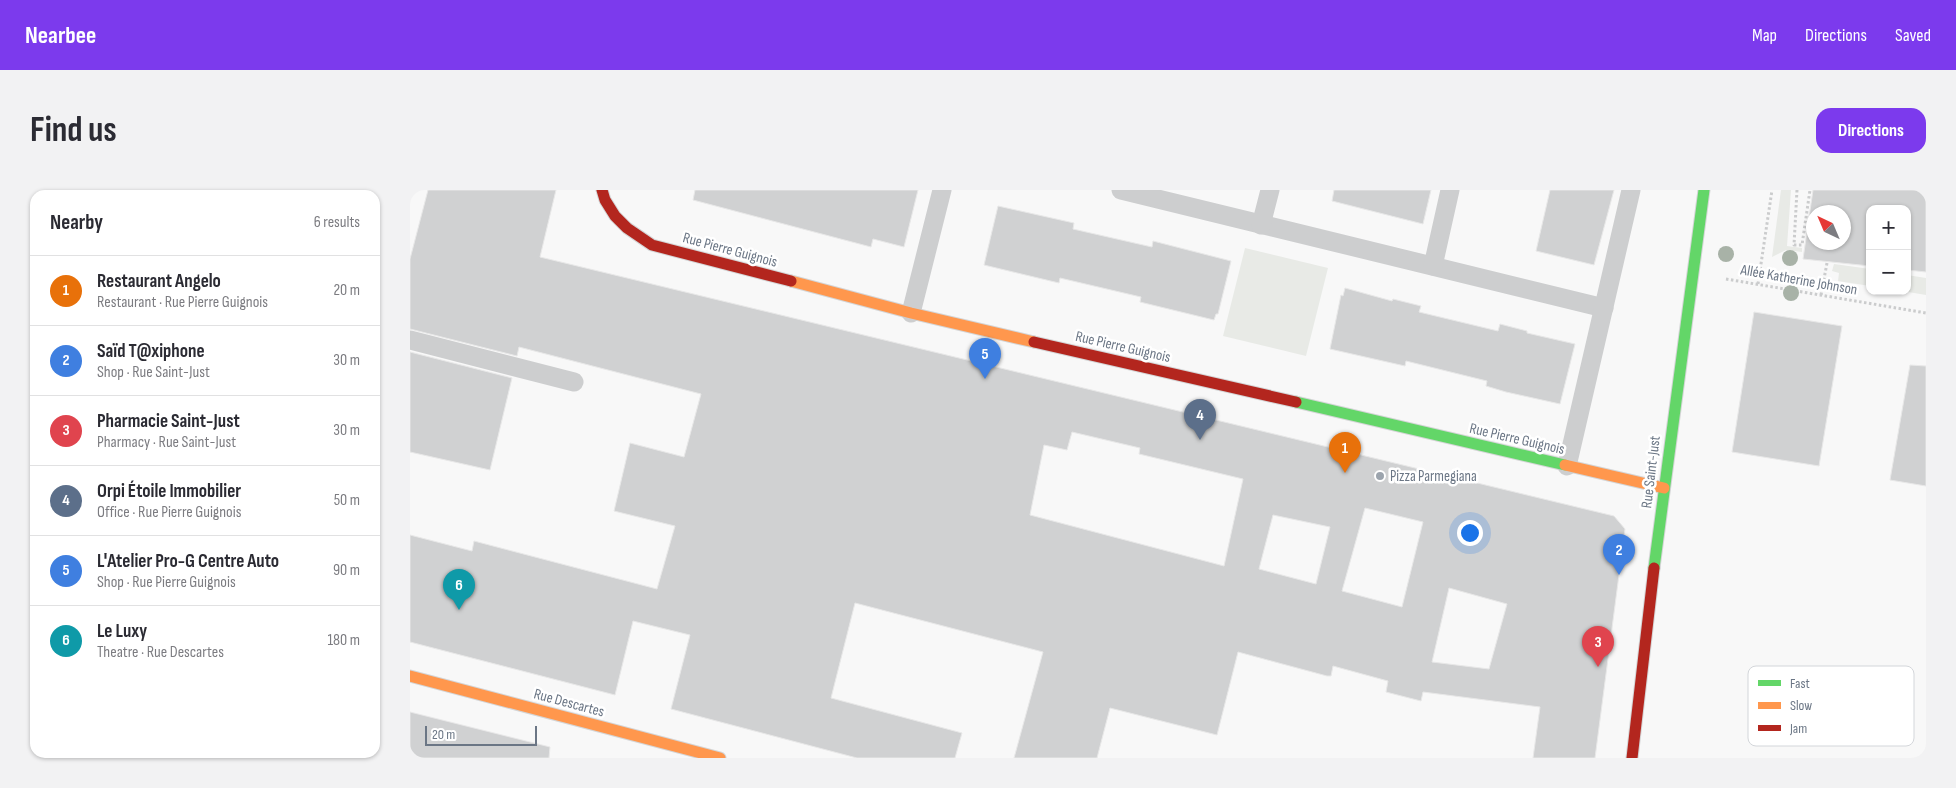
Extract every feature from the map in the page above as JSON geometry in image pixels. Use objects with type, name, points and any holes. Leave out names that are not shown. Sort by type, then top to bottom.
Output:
[{"type":"street","name":"Rue Pierre Guignois","points":[[602,190],[605,202],[622,225],[652,245],[911,313],[1664,488]]},
{"type":"street","name":"Rue Saint-Just","points":[[1632,758],[1664,488],[1704,190]]},
{"type":"street","name":"Rue Descartes","points":[[410,676],[720,758]]},
{"type":"lane","points":[[911,313],[942,190]]},
{"type":"lane","points":[[1121,190],[1604,308]]},
{"type":"lane","points":[[1261,225],[1270,190]]},
{"type":"lane","points":[[1433,266],[1450,190]]},
{"type":"lane","points":[[1567,466],[1631,190]]},
{"type":"lane","points":[[410,340],[574,382]]},
{"type":"path","points":[[1758,284],[1772,190]]},
{"type":"path","points":[[1797,190],[1794,245],[1802,245],[1810,190]]},
{"type":"path","points":[[1821,295],[1826,263]]},
{"type":"path","name":"Allée Katherine Johnson","points":[[1726,278],[1926,313]]},
{"type":"shaded area","points":[[1781,190],[1791,190],[1787,246],[1802,248],[1802,252],[1786,250],[1772,257]]},
{"type":"shaded area","points":[[1245,248],[1328,268],[1306,356],[1223,336]]},
{"type":"shaded area","points":[[1834,264],[1866,268],[1866,285],[1838,281],[1839,273],[1832,271]]},
{"type":"shaded area","points":[[1911,276],[1926,278],[1926,295],[1911,292]]},
{"type":"building","points":[[428,190],[556,190],[540,257],[1614,516],[1625,529],[1595,758],[1533,758],[1540,707],[1423,692],[1421,701],[1386,692],[1388,681],[1333,666],[1331,676],[1327,676],[1238,652],[1217,735],[1110,708],[1097,758],[1014,758],[1043,652],[855,603],[831,698],[962,733],[955,758],[857,758],[671,709],[690,635],[633,621],[615,695],[410,642],[410,535],[472,551],[474,541],[657,589],[675,526],[614,511],[630,443],[684,457],[701,394],[519,347],[517,356],[410,329],[410,259]],"holes":[[[1072,432],[1140,448],[1139,454],[1243,479],[1224,566],[1030,515],[1044,445],[1067,450]],[[1365,508],[1423,522],[1402,607],[1342,591]],[[1273,515],[1330,527],[1316,584],[1259,569]],[[1449,588],[1507,604],[1489,669],[1432,662]]]},
{"type":"building","points":[[695,190],[918,190],[904,247],[873,239],[871,247],[693,200]]},
{"type":"building","points":[[1334,190],[1431,190],[1423,224],[1332,201]]},
{"type":"building","points":[[1550,190],[1614,190],[1594,265],[1536,251]]},
{"type":"building","points":[[1813,190],[1926,190],[1926,272],[1911,270],[1911,205],[1866,205],[1866,266],[1803,259],[1806,238],[1806,250],[1851,250],[1851,205],[1811,205]]},
{"type":"building","points":[[998,206],[1074,223],[1073,229],[1152,247],[1153,241],[1231,261],[1218,314],[1216,314],[1214,320],[1140,302],[1141,297],[1060,278],[1059,283],[984,265]]},
{"type":"building","points":[[1345,288],[1392,301],[1393,299],[1421,306],[1419,312],[1498,331],[1500,324],[1527,331],[1527,333],[1575,344],[1560,404],[1506,392],[1486,386],[1487,381],[1406,361],[1405,366],[1330,349],[1341,295],[1343,296]]},
{"type":"building","points":[[1754,312],[1842,326],[1819,466],[1732,452]]},
{"type":"building","points":[[410,352],[512,378],[490,470],[410,452]]},
{"type":"building","points":[[1910,365],[1926,366],[1926,486],[1890,480]]},
{"type":"building","points":[[410,712],[550,747],[549,758],[410,758]]},
{"type":"traffic: fast","points":[[1654,568],[1704,190]]},
{"type":"traffic: fast","points":[[1296,402],[1565,465]]},
{"type":"traffic: slow","points":[[791,281],[911,313],[1034,342]]},
{"type":"traffic: slow","points":[[1565,465],[1664,488]]},
{"type":"traffic: slow","points":[[410,676],[720,758]]},
{"type":"traffic: jam","points":[[602,190],[605,200],[615,216],[627,228],[652,245],[791,281]]},
{"type":"traffic: jam","points":[[1034,342],[1296,402]]},
{"type":"traffic: jam","points":[[1632,758],[1654,568]]},
{"type":"place","name":"L'Atelier Pro-G Centre Auto","points":[[985,379]]},
{"type":"place","name":"Orpi Étoile Immobilier","points":[[1200,440]]},
{"type":"place","name":"Restaurant Angelo","points":[[1345,473]]},
{"type":"place","name":"Pizza Parmegiana","points":[[1380,476]]},
{"type":"place","name":"Saïd T@xiphone","points":[[1619,575]]},
{"type":"place","name":"Le Luxy","points":[[459,610]]},
{"type":"place","name":"Pharmacie Saint-Just","points":[[1598,667]]}]
